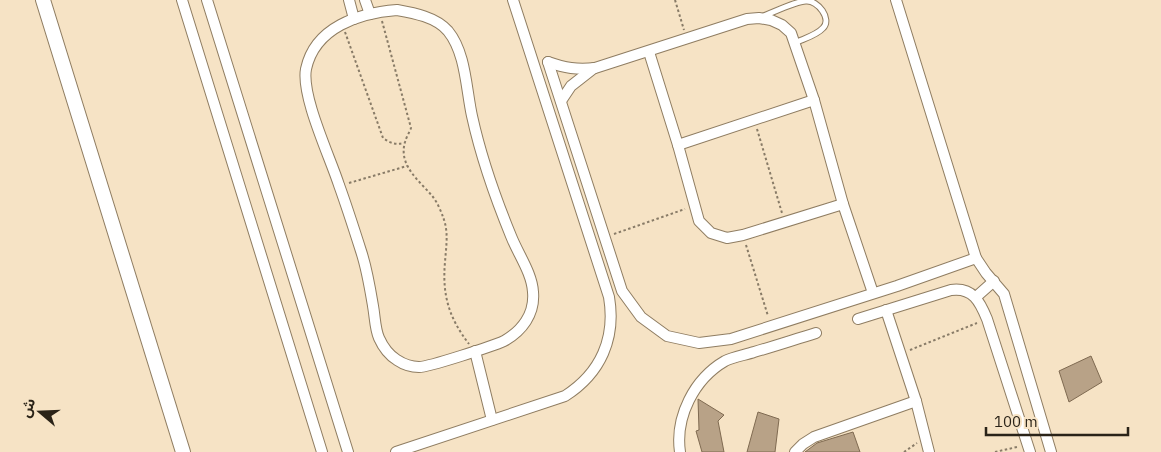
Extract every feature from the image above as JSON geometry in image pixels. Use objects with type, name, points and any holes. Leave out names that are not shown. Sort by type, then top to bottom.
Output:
[{"type":"street","points":[[42,0],[183,452]]},
{"type":"street","points":[[182,0],[322,452]]},
{"type":"street","points":[[207,0],[348,452]]},
{"type":"street","points":[[349,0],[354,19]]},
{"type":"street","points":[[365,0],[374,13]]},
{"type":"street","points":[[396,452],[565,396],[582,383],[602,358],[609,338],[611,323],[609,296],[513,0]]},
{"type":"street","points":[[896,0],[976,258],[1004,294],[1051,452]]},
{"type":"street","points":[[397,10],[414,13],[431,19],[446,29],[456,43],[472,117],[485,164],[497,202],[529,276],[533,292],[532,308],[525,324],[514,336],[499,343],[421,367],[401,362],[385,350],[379,337],[362,256],[340,185],[306,90],[306,70],[312,50],[325,34],[342,23],[354,19],[374,13],[397,10]]},
{"type":"street","points":[[873,293],[844,204],[814,100],[791,33],[782,25],[771,20],[747,19],[595,68],[579,70],[563,68],[548,62],[622,291],[641,317],[667,336],[699,343],[731,339],[873,293],[976,258]]},
{"type":"street","points":[[649,52],[678,145],[694,206],[700,221],[711,233],[727,238],[743,235],[844,204]]},
{"type":"street","points":[[561,101],[570,86],[595,68]]},
{"type":"street","points":[[678,145],[814,100]]},
{"type":"street","points":[[976,297],[994,281]]},
{"type":"street","points":[[858,319],[956,289],[967,291],[976,297],[987,319],[1029,448]]},
{"type":"street","points":[[886,310],[916,400],[929,452]]},
{"type":"street","points":[[680,452],[678,438],[685,411],[698,386],[710,372],[726,360],[816,333]]},
{"type":"street","points":[[474,351],[492,420]]},
{"type":"street","points":[[795,452],[814,437],[916,400]]},
{"type":"lane","points":[[759,18],[804,1],[820,5],[826,20],[824,26],[821,30],[794,44]]},
{"type":"path","points":[[675,0],[686,39]]},
{"type":"path","points":[[374,13],[411,128],[404,143],[404,155],[407,166],[412,175],[435,199],[444,218],[448,240],[444,286],[449,311],[474,351]]},
{"type":"path","points":[[342,23],[383,138],[397,144],[404,143]]},
{"type":"path","points":[[754,120],[785,222]]},
{"type":"path","points":[[340,185],[407,166]]},
{"type":"path","points":[[605,237],[694,206]]},
{"type":"path","points":[[743,235],[771,326]]},
{"type":"path","points":[[900,353],[987,319]]},
{"type":"path","points":[[904,452],[925,437]]},
{"type":"path","points":[[995,452],[1029,448]]},
{"type":"building","points":[[1091,356],[1102,382],[1069,402],[1059,371]]},
{"type":"building","points":[[698,399],[724,415],[718,421],[724,452],[702,452],[696,431],[699,430]]},
{"type":"building","points":[[758,412],[779,419],[775,452],[747,452]]},
{"type":"building","points":[[853,432],[860,452],[805,452],[817,443]]}]
